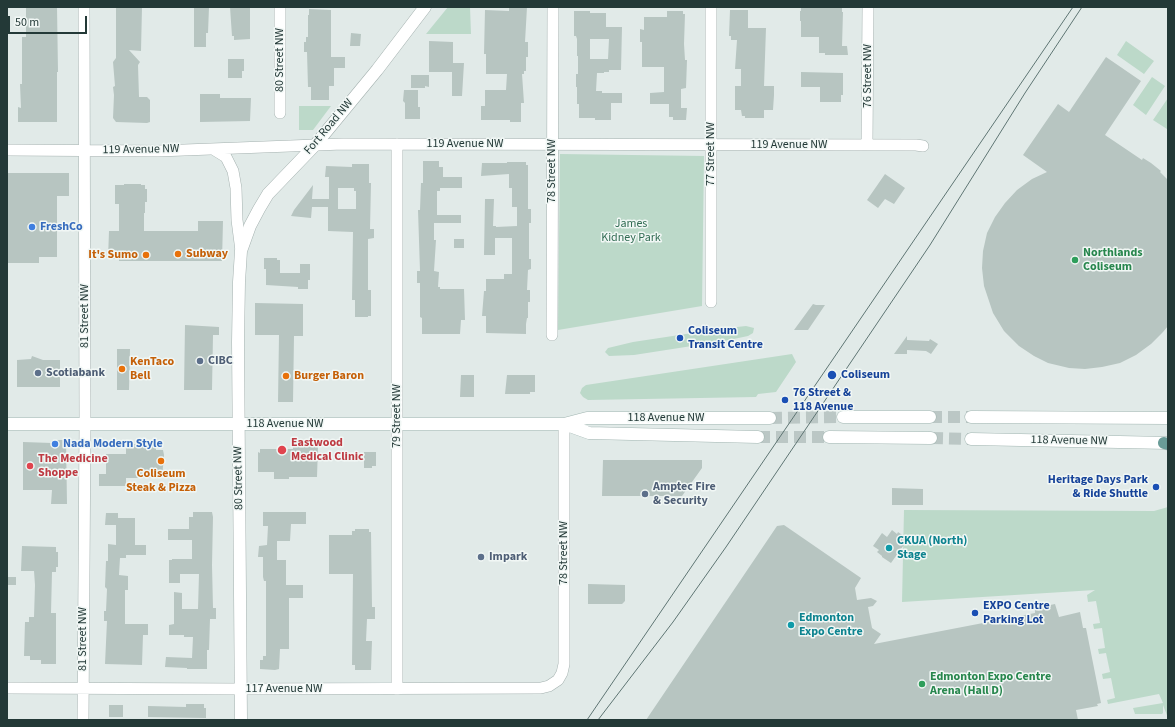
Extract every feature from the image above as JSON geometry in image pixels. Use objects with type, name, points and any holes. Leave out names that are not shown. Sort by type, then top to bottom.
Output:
[{"type":"main road","name":"Fort Road NW","points":[[241,251],[250,226],[268,194],[316,144],[425,7]]},
{"type":"main road","name":"80 Street NW","points":[[241,251],[239,282],[238,424],[241,720]]},
{"type":"main road","points":[[843,417],[930,417]]},
{"type":"main road","name":"118 Avenue NW","points":[[971,417],[1168,418]]},
{"type":"main road","name":"118 Avenue NW","points":[[7,424],[564,424],[587,418],[770,418]]},
{"type":"main road","name":"118 Avenue NW","points":[[564,424],[589,433],[758,437]]},
{"type":"main road","points":[[829,437],[931,438]]},
{"type":"main road","name":"118 Avenue NW","points":[[971,439],[1167,443]]},
{"type":"street","name":"81 Street NW","points":[[82,720],[85,424],[84,7]]},
{"type":"street","name":"80 Street NW","points":[[280,7],[280,113]]},
{"type":"street","name":"78 Street NW","points":[[552,335],[553,7]]},
{"type":"street","name":"77 Street NW","points":[[711,7],[711,302]]},
{"type":"street","name":"76 Street NW","points":[[867,145],[868,7]]},
{"type":"street","name":"119 Avenue NW","points":[[7,150],[158,151],[316,144],[923,146]]},
{"type":"street","name":"79 Street NW","points":[[397,144],[397,689]]},
{"type":"street","name":"80 Street NW","points":[[213,149],[226,157],[233,171],[236,188],[237,220],[241,251]]},
{"type":"street","name":"78 Street NW","points":[[558,680],[562,673],[564,664],[564,424]]},
{"type":"street","name":"117 Avenue NW","points":[[7,688],[541,688],[547,687],[558,680]]},
{"type":"green space","points":[[448,7],[470,7],[471,34],[426,34]]},
{"type":"green space","points":[[1126,41],[1154,61],[1144,74],[1117,55]]},
{"type":"green space","points":[[1152,77],[1165,86],[1146,115],[1133,105]]},
{"type":"green space","points":[[1168,98],[1168,127],[1167,129],[1153,120]]},
{"type":"green space","points":[[299,106],[331,106],[313,130],[299,130]]},
{"type":"green space","name":"James Kidney Park","points":[[560,154],[704,156],[702,306],[558,330]]},
{"type":"green space","points":[[746,326],[754,328],[753,333],[748,336],[724,341],[634,355],[609,356],[605,352],[608,348],[633,342]]},
{"type":"green space","points":[[792,354],[796,362],[776,392],[758,394],[756,397],[588,400],[580,393],[582,388],[586,385]]},
{"type":"green space","points":[[1168,507],[1168,718],[1163,705],[1162,714],[1135,714],[1133,708],[1163,703],[1159,694],[1108,704],[1107,700],[1115,698],[1111,678],[1103,679],[1102,674],[1110,672],[1106,653],[1099,654],[1098,649],[1105,648],[1102,628],[1094,629],[1093,624],[1100,623],[1096,601],[1088,602],[1087,595],[1095,590],[902,602],[904,510],[1154,511]]},
{"type":"building","points":[[26,7],[57,7],[57,122],[18,122],[18,107],[21,108],[20,84],[22,84],[22,37],[26,37]]},
{"type":"building","points":[[116,7],[142,7],[141,51],[129,50],[140,62],[138,65],[139,97],[147,97],[150,100],[150,122],[147,123],[116,122],[113,118],[113,87],[115,86],[113,62],[116,58]]},
{"type":"building","points":[[194,7],[209,7],[206,47],[194,47]]},
{"type":"building","points":[[230,7],[250,7],[250,39],[234,40],[234,36],[232,36]]},
{"type":"building","points":[[509,7],[527,7],[525,42],[528,42],[528,57],[526,57],[526,71],[522,74],[524,103],[521,103],[521,122],[510,122],[510,120],[481,120],[481,106],[485,106],[485,90],[506,90],[507,74],[486,74],[486,54],[484,54],[485,10],[509,11]]},
{"type":"building","points":[[801,7],[842,7],[842,46],[847,46],[848,55],[825,55],[825,53],[819,53],[819,37],[801,37]]},
{"type":"building","points":[[309,9],[331,10],[331,57],[345,57],[345,68],[334,68],[334,86],[329,86],[329,100],[311,100],[311,87],[308,87],[307,52],[304,52],[304,42],[306,42],[306,37],[308,37]]},
{"type":"building","points":[[730,10],[748,10],[748,28],[766,28],[764,86],[774,86],[774,95],[773,110],[764,110],[764,118],[745,118],[745,116],[742,116],[741,110],[735,110],[735,86],[741,86],[741,69],[735,69],[737,40],[731,40],[731,36],[729,36]]},
{"type":"building","points":[[574,11],[606,13],[606,27],[622,27],[621,70],[609,70],[609,72],[597,73],[596,91],[602,91],[602,93],[622,93],[622,103],[611,103],[611,120],[579,118],[579,104],[577,104],[576,87],[576,74],[578,74],[577,39],[576,36],[574,36]],"holes":[[[590,39],[609,39],[608,59],[590,59]]]},
{"type":"building","points":[[667,11],[683,11],[683,14],[685,14],[684,44],[685,60],[687,60],[686,88],[681,89],[681,108],[687,108],[686,120],[673,120],[673,117],[669,117],[669,104],[650,104],[650,93],[664,92],[664,67],[642,67],[642,42],[640,42],[640,29],[644,30],[644,17],[667,17]]},
{"type":"building","points":[[351,33],[361,34],[360,46],[350,46]]},
{"type":"building","points":[[429,41],[453,42],[453,63],[464,63],[462,96],[452,96],[452,72],[429,72]]},
{"type":"building","name":"Northlands Coliseum","points":[[1106,57],[1141,81],[1105,135],[1142,160],[1143,158],[1151,163],[1161,171],[1160,172],[1168,180],[1168,326],[1151,344],[1136,355],[1120,363],[1085,369],[1069,368],[1048,363],[1034,356],[1019,346],[1004,331],[993,313],[984,286],[982,268],[983,251],[987,233],[995,217],[1005,203],[1017,190],[1032,179],[1047,172],[1023,155],[1058,104],[1069,112]]},
{"type":"building","points":[[228,59],[244,59],[244,71],[242,71],[242,78],[228,78]]},
{"type":"building","points":[[801,72],[843,73],[843,95],[841,95],[841,102],[820,102],[820,87],[801,87]]},
{"type":"building","points":[[411,75],[429,75],[429,87],[425,86],[425,88],[411,88]]},
{"type":"building","points":[[404,90],[418,90],[420,119],[405,119],[405,103],[403,101]]},
{"type":"building","points":[[200,94],[220,94],[220,98],[251,98],[250,121],[200,122]]},
{"type":"building","points":[[423,161],[439,161],[439,167],[443,167],[443,177],[462,177],[462,188],[440,188],[440,191],[437,191],[437,215],[461,215],[461,223],[434,223],[434,240],[436,240],[434,271],[439,272],[438,287],[440,287],[440,289],[464,289],[465,320],[461,320],[460,334],[422,334],[422,318],[420,317],[420,283],[417,283],[417,271],[420,271],[418,210],[420,210],[421,183],[423,183]]},
{"type":"building","points":[[526,162],[526,165],[528,165],[528,209],[531,209],[531,223],[529,223],[529,259],[531,259],[531,269],[528,270],[527,290],[530,290],[530,302],[528,302],[526,334],[486,333],[486,316],[482,316],[484,291],[486,291],[486,279],[504,279],[504,274],[512,274],[512,238],[495,238],[495,255],[484,255],[485,199],[494,199],[493,226],[496,227],[517,226],[517,207],[512,207],[512,188],[509,188],[509,174],[481,176],[482,163]]},
{"type":"building","points":[[352,164],[369,164],[369,183],[371,183],[370,229],[374,229],[374,238],[368,239],[368,290],[371,290],[371,316],[368,317],[355,317],[355,300],[352,300],[353,232],[328,231],[328,207],[312,207],[311,218],[291,216],[313,185],[312,199],[329,199],[329,177],[325,177],[326,166],[352,167]],"holes":[[[338,188],[354,188],[354,191],[356,191],[356,209],[338,209]]]},
{"type":"building","name":"FreshCo","points":[[7,173],[69,173],[69,196],[57,196],[57,257],[39,257],[39,263],[7,263]]},
{"type":"building","points":[[885,174],[905,188],[894,204],[885,199],[878,208],[867,200]]},
{"type":"building","points":[[141,184],[145,185],[145,189],[147,189],[147,202],[145,202],[144,213],[144,231],[198,231],[198,221],[223,221],[222,261],[119,261],[119,259],[108,259],[109,231],[119,231],[119,204],[115,204],[115,185]]},
{"type":"building","points":[[454,239],[464,239],[464,248],[454,248]]},
{"type":"building","points":[[264,258],[277,258],[277,260],[280,260],[280,273],[300,273],[300,264],[310,264],[310,280],[308,280],[308,289],[266,285]]},
{"type":"building","points":[[255,303],[303,304],[303,336],[294,336],[293,402],[278,402],[279,335],[255,335]]},
{"type":"building","points":[[813,304],[825,305],[808,330],[794,330]]},
{"type":"building","points":[[185,325],[219,327],[219,335],[213,335],[212,390],[184,390]]},
{"type":"building","points":[[907,336],[907,340],[929,341],[930,339],[938,344],[931,354],[926,351],[907,350],[907,354],[894,354]]},
{"type":"building","name":"KenTaco Bell","points":[[117,349],[130,349],[129,390],[117,390]]},
{"type":"building","name":"Scotiabank","points":[[32,356],[43,360],[60,360],[60,387],[17,387],[17,360],[31,359]]},
{"type":"building","points":[[461,375],[474,375],[474,397],[460,397]]},
{"type":"building","points":[[507,375],[535,375],[535,392],[530,392],[530,394],[505,394]]},
{"type":"building","points":[[52,440],[66,440],[67,504],[51,504],[52,490],[23,490],[23,442],[52,443]]},
{"type":"building","points":[[126,444],[156,444],[156,450],[163,450],[162,478],[126,478],[126,486],[99,486],[99,474],[106,474],[106,454],[126,454]]},
{"type":"building","points":[[293,446],[318,446],[317,477],[289,477],[289,479],[274,479],[274,472],[258,472],[258,452],[260,453],[260,449],[293,449]]},
{"type":"building","points":[[364,452],[376,452],[376,466],[372,466],[372,468],[364,468]]},
{"type":"building","points":[[603,460],[702,460],[702,468],[682,496],[602,496]]},
{"type":"building","points":[[892,488],[923,489],[923,505],[892,505]]},
{"type":"building","points":[[193,512],[212,512],[213,517],[213,608],[216,608],[216,619],[210,619],[207,669],[165,667],[166,657],[192,658],[193,637],[184,637],[184,635],[169,635],[169,625],[174,624],[174,592],[182,593],[182,609],[198,609],[199,574],[180,574],[180,583],[169,583],[169,560],[192,559],[192,540],[168,540],[168,529],[189,529],[189,517],[193,517]]},
{"type":"building","points":[[263,512],[306,512],[306,524],[291,524],[290,541],[277,541],[277,560],[286,560],[286,585],[303,585],[303,598],[289,598],[289,649],[280,649],[279,669],[275,670],[260,669],[260,660],[263,660],[263,656],[266,656],[266,581],[264,581],[263,577],[263,557],[258,557],[259,546],[267,545],[268,526],[263,526]]},
{"type":"building","points":[[106,513],[118,513],[118,518],[135,518],[135,545],[146,545],[146,555],[126,555],[126,558],[120,558],[119,575],[128,576],[128,590],[125,590],[125,624],[148,624],[148,635],[143,635],[142,665],[105,664],[107,621],[104,621],[107,589],[105,587],[106,561],[108,561],[108,544],[116,545],[116,525],[105,525]]},
{"type":"building","name":"Edmonton Expo Centre","points":[[784,525],[861,578],[855,588],[857,600],[871,598],[877,601],[873,606],[868,607],[872,628],[881,634],[874,644],[1035,613],[1035,608],[1055,604],[1059,617],[1080,612],[1083,628],[1086,628],[1101,703],[1097,704],[1098,706],[1076,710],[1078,720],[646,720],[777,526]]},
{"type":"building","points":[[355,529],[369,529],[369,532],[371,532],[372,607],[375,607],[375,619],[367,619],[366,641],[372,641],[371,670],[355,670],[355,665],[352,665],[353,574],[329,574],[329,535],[352,535],[352,531],[355,531]]},
{"type":"building","name":"CKUA (North) Stage","points":[[892,530],[908,539],[891,563],[882,557],[877,552],[879,550],[873,546],[882,533],[887,537]]},
{"type":"building","points":[[22,546],[56,547],[56,552],[58,552],[58,567],[56,567],[56,572],[52,572],[51,613],[56,613],[56,664],[41,664],[41,660],[30,660],[30,656],[24,656],[25,622],[29,622],[29,617],[34,617],[35,585],[34,571],[21,571]]},
{"type":"building","points":[[7,577],[16,577],[16,585],[7,585]]},
{"type":"building","points":[[588,584],[625,585],[625,601],[622,604],[588,604]]},
{"type":"building","points":[[186,704],[204,704],[204,708],[206,708],[206,718],[148,717],[148,706],[186,707]]},
{"type":"building","points":[[109,705],[123,705],[123,717],[109,717]]},
{"type":"tunnel","points":[[770,418],[843,417]]},
{"type":"tunnel","points":[[930,417],[971,417]]},
{"type":"tunnel","points":[[758,437],[829,437]]},
{"type":"tunnel","points":[[931,438],[971,439]]},
{"type":"tram line","points":[[587,720],[1073,7]]},
{"type":"tram line","points":[[598,720],[673,622],[726,547],[930,245],[1025,93],[1082,7]]},
{"type":"place","name":"FreshCo","points":[[32,227]]},
{"type":"place","name":"Subway","points":[[178,254]]},
{"type":"place","name":"It's Sumo","points":[[146,255]]},
{"type":"place","name":"Northlands Coliseum","points":[[1075,260]]},
{"type":"place","name":"Coliseum Transit Centre","points":[[680,338]]},
{"type":"place","name":"CIBC","points":[[200,361]]},
{"type":"place","name":"KenTaco Bell","points":[[122,369]]},
{"type":"place","name":"Scotiabank","points":[[38,373]]},
{"type":"place","name":"Coliseum","points":[[832,375]]},
{"type":"place","name":"Burger Baron","points":[[286,376]]},
{"type":"place","name":"76 Street & 118 Avenue","points":[[785,400]]},
{"type":"place","name":"Nada Modern Style","points":[[55,444]]},
{"type":"place","name":"Eastwood Medical Clinic","points":[[282,450]]},
{"type":"place","name":"Coliseum Steak & Pizza","points":[[161,461]]},
{"type":"place","name":"The Medicine Shoppe","points":[[30,466]]},
{"type":"place","name":"Heritage Days Park & Ride Shuttle","points":[[1156,487]]},
{"type":"place","name":"Amptec Fire & Security","points":[[645,494]]},
{"type":"place","name":"CKUA (North) Stage","points":[[889,548]]},
{"type":"place","name":"Impark","points":[[481,557]]},
{"type":"place","name":"EXPO Centre Parking Lot","points":[[975,613]]},
{"type":"place","name":"Edmonton Expo Centre","points":[[791,625]]},
{"type":"place","name":"Edmonton Expo Centre Arena (Hall D)","points":[[922,684]]}]
